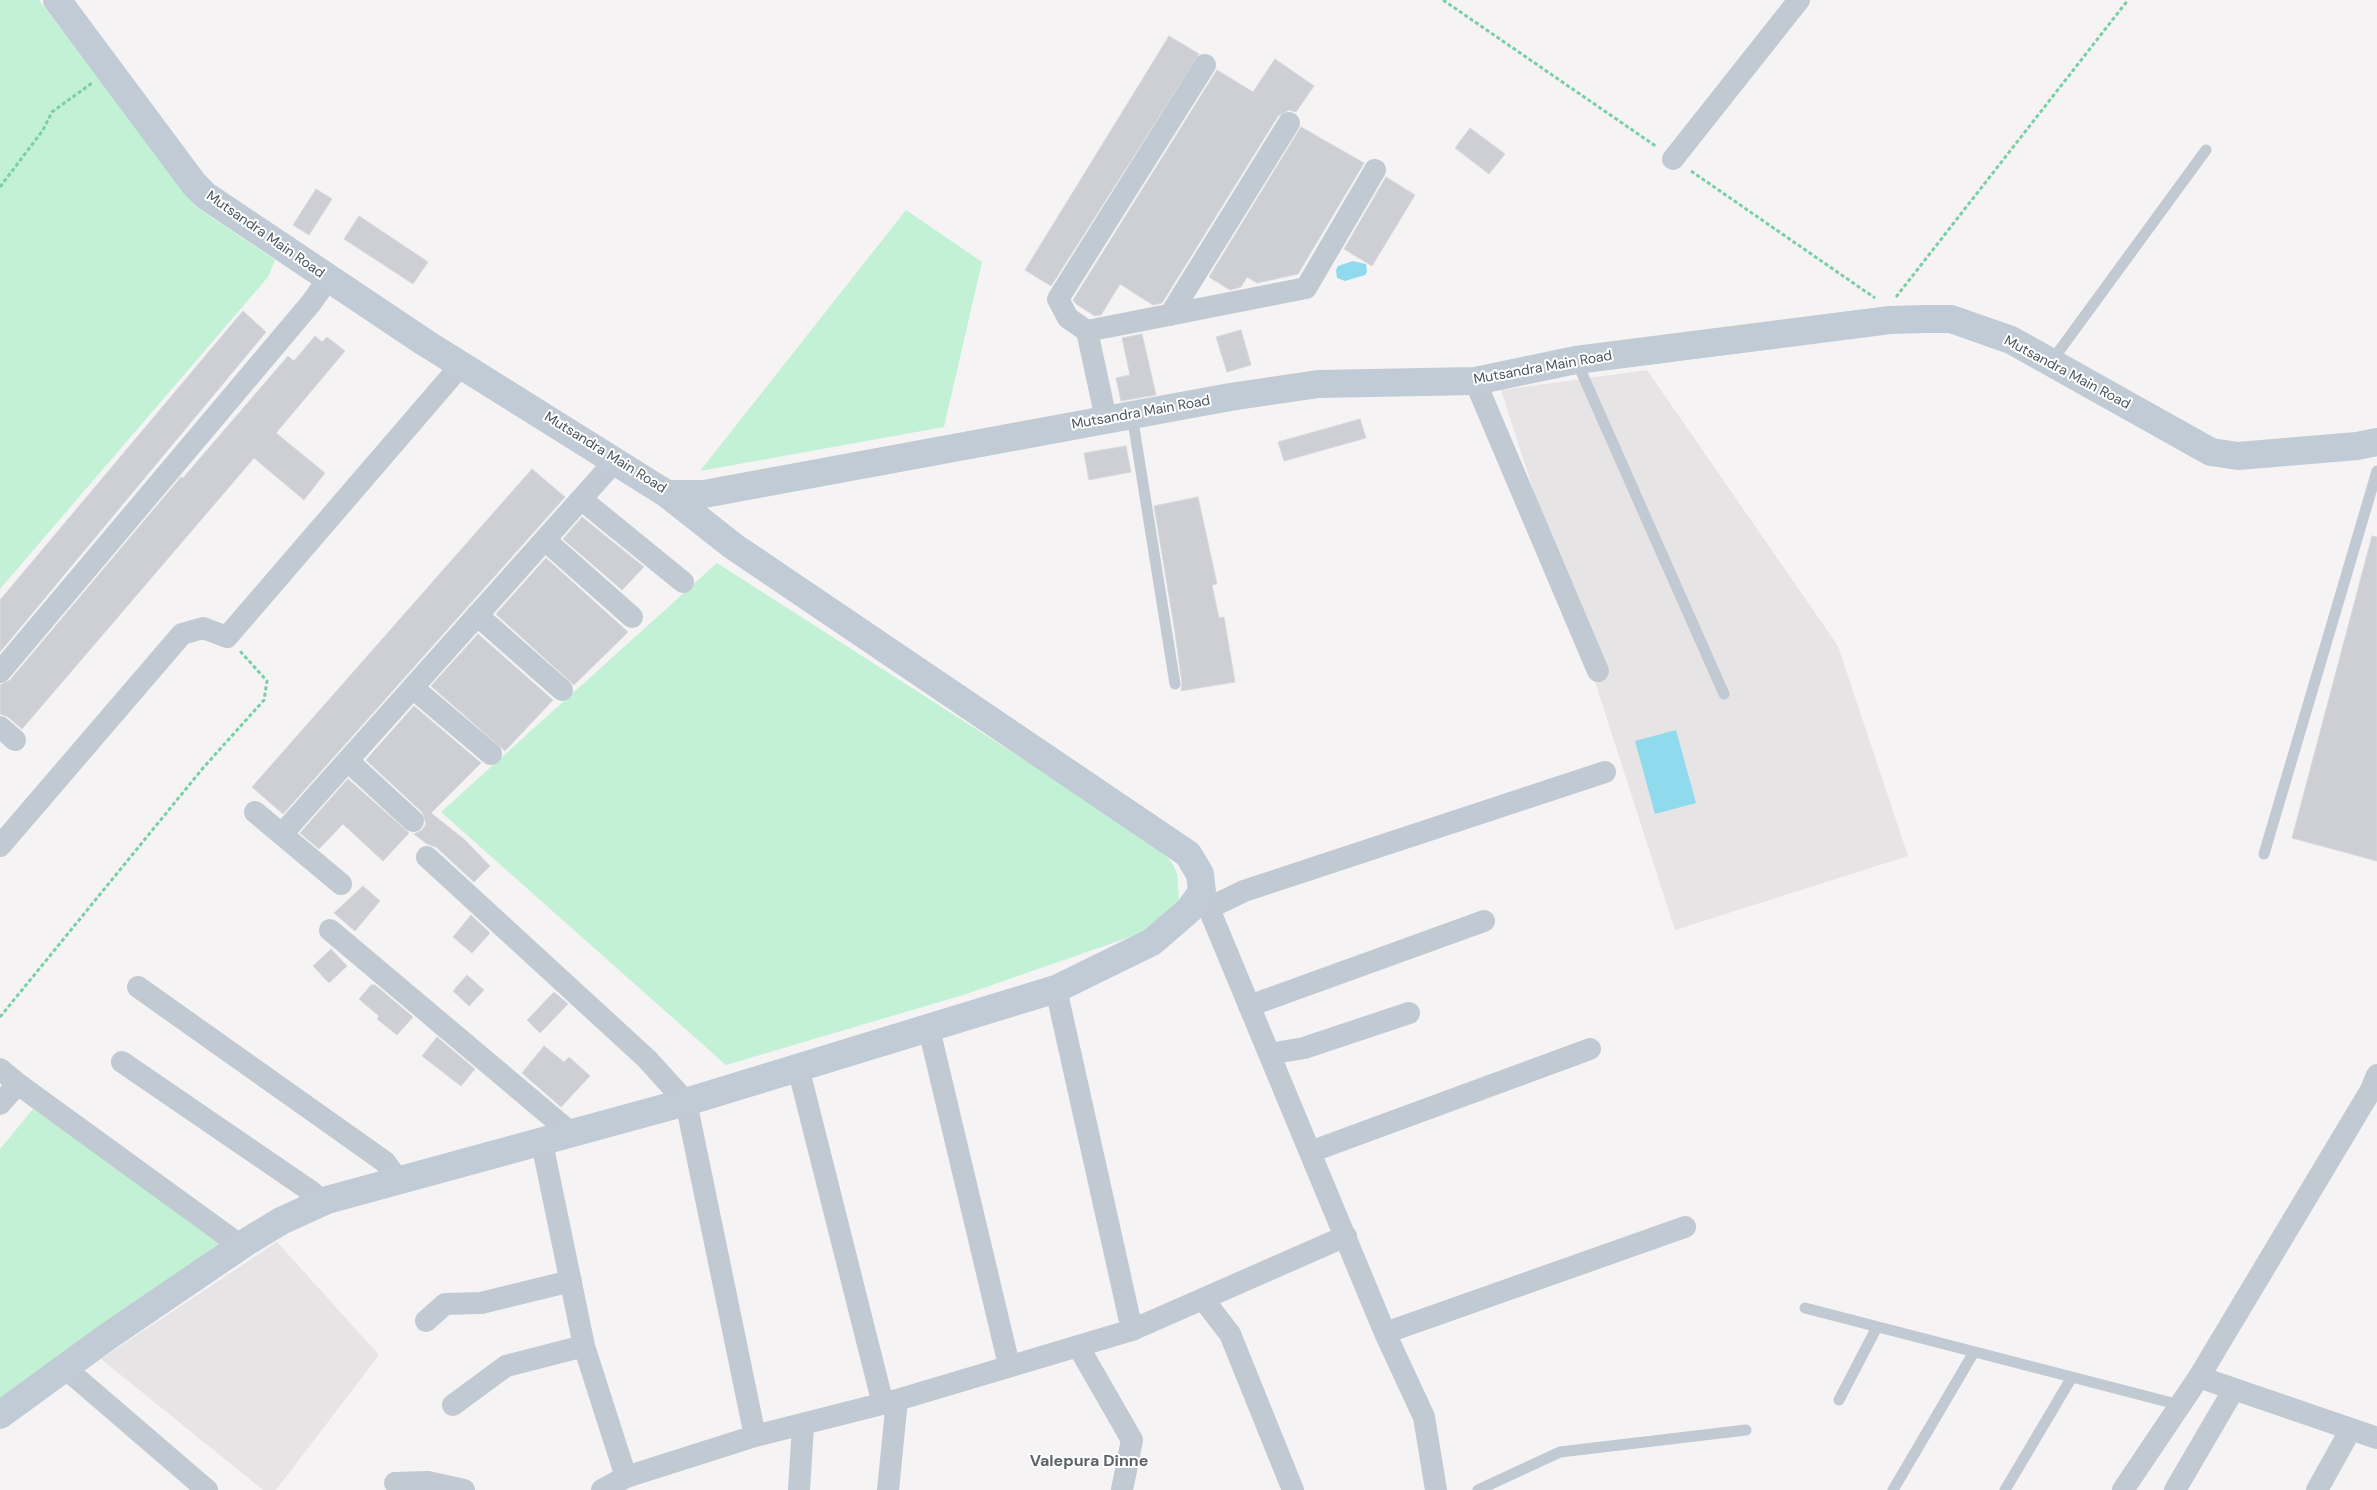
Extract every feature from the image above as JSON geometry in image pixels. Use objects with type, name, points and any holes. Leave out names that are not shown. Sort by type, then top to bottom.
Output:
[{"type":"street","name":"Mutsandra Main Road","points":[[57,0],[194,184],[206,196],[328,279],[667,494],[704,494],[1106,419],[1318,384],[1474,382],[1576,360],[1890,320],[1951,319],[2011,340],[2211,452],[2238,456],[2357,446],[2377,442]]},
{"type":"street","points":[[1673,158],[1799,0]]},
{"type":"street","points":[[1106,419],[1087,331],[1068,318],[1058,299],[1205,65]]},
{"type":"street","points":[[1170,315],[1289,123]]},
{"type":"street","points":[[1087,331],[1306,288],[1375,170]]},
{"type":"street","points":[[0,672],[311,303],[328,279]]},
{"type":"street","points":[[0,846],[182,634],[203,628],[227,637],[462,364]]},
{"type":"street","points":[[1474,382],[1598,671]]},
{"type":"street","points":[[282,834],[615,461]]},
{"type":"street","points":[[667,494],[733,546],[1188,854],[1200,874],[1205,900],[1346,1236],[1384,1333],[1424,1417],[1436,1490]]},
{"type":"street","points":[[582,499],[683,582]]},
{"type":"street","points":[[545,540],[632,617]]},
{"type":"street","points":[[477,615],[562,690]]},
{"type":"street","points":[[413,688],[491,754]]},
{"type":"street","points":[[348,761],[413,820]]},
{"type":"street","points":[[0,1415],[64,1368],[241,1246],[282,1221],[321,1203],[686,1102],[1056,989],[1152,942],[1205,900],[1244,891],[1605,772]]},
{"type":"street","points":[[255,812],[341,884]]},
{"type":"street","points":[[427,857],[648,1059],[686,1102],[755,1436]]},
{"type":"street","points":[[1249,1006],[1484,921]]},
{"type":"street","points":[[330,930],[571,1133]]},
{"type":"street","points":[[138,987],[385,1162],[399,1181]]},
{"type":"street","points":[[1056,989],[1132,1330]]},
{"type":"street","points":[[1269,1054],[1304,1048],[1409,1013]]},
{"type":"street","points":[[929,1029],[1009,1365]]},
{"type":"street","points":[[1310,1152],[1590,1049]]},
{"type":"street","points":[[122,1062],[312,1192],[321,1203]]},
{"type":"street","points":[[798,1067],[890,1402],[888,1490]]},
{"type":"street","points":[[0,1069],[241,1246]]},
{"type":"street","points":[[2123,1490],[2199,1377],[2371,1090],[2377,1076]]},
{"type":"street","points":[[0,1104],[18,1084]]},
{"type":"street","points":[[542,1143],[584,1346],[626,1477]]},
{"type":"street","points":[[1384,1333],[1685,1228]]},
{"type":"street","points":[[602,1490],[626,1477],[755,1436],[803,1426],[890,1402],[1009,1365],[1132,1330],[1346,1236]]},
{"type":"street","points":[[426,1321],[446,1304],[481,1303],[571,1281]]},
{"type":"street","points":[[1203,1299],[1230,1334],[1293,1490]]},
{"type":"street","points":[[453,1406],[506,1366],[584,1346]]},
{"type":"street","points":[[1078,1346],[1132,1440],[1122,1490]]},
{"type":"street","points":[[64,1368],[207,1490]]},
{"type":"street","points":[[2199,1377],[2377,1438]]},
{"type":"street","points":[[2175,1490],[2234,1388]]},
{"type":"street","points":[[800,1490],[803,1426]]},
{"type":"street","points":[[2317,1490],[2352,1429]]},
{"type":"street","points":[[395,1483],[428,1482],[464,1490]]},
{"type":"lane","points":[[2051,362],[2206,150]]},
{"type":"lane","points":[[1576,360],[1724,694]]},
{"type":"lane","points":[[1132,415],[1175,684]]},
{"type":"lane","points":[[2264,854],[2377,471]]},
{"type":"lane","points":[[1805,1308],[2180,1405]]},
{"type":"lane","points":[[1839,1400],[1877,1327]]},
{"type":"lane","points":[[1893,1490],[1974,1352]]},
{"type":"lane","points":[[2005,1490],[2072,1377]]},
{"type":"lane","points":[[1478,1490],[1560,1452],[1746,1430]]},
{"type":"path","points":[[1894,300],[2128,0]]},
{"type":"path","points":[[0,187],[43,130],[52,112],[110,69]]},
{"type":"path","points":[[0,1017],[203,768],[264,700],[267,681],[227,637]]},
{"type":"shaded area","points":[[1647,370],[1838,646],[1908,856],[1675,930],[1501,390]]},
{"type":"shaded area","points":[[277,1242],[379,1355],[276,1490],[263,1490],[101,1359]]},
{"type":"green space","points":[[0,0],[39,0],[196,207],[275,260],[268,277],[0,589]]},
{"type":"green space","points":[[906,210],[982,262],[944,427],[700,471]]},
{"type":"green space","points":[[717,563],[1157,845],[1172,863],[1177,873],[1179,899],[1175,909],[1153,929],[963,995],[726,1065],[441,812]]},
{"type":"green space","points":[[33,1109],[221,1242],[0,1403],[0,1149]]},
{"type":"water","points":[[1353,261],[1366,264],[1367,272],[1365,275],[1345,281],[1337,278],[1336,270],[1338,266]]},
{"type":"water","points":[[1676,730],[1696,803],[1655,814],[1635,741]]},
{"type":"building","points":[[1169,36],[1199,54],[1051,286],[1025,270]]},
{"type":"building","points":[[1275,59],[1314,86],[1296,112],[1289,110],[1278,116],[1162,303],[1153,305],[1120,284],[1101,315],[1095,316],[1076,304],[1073,300],[1217,70],[1253,92]]},
{"type":"building","points":[[1301,127],[1364,163],[1298,274],[1257,283],[1247,277],[1241,287],[1230,290],[1209,277]]},
{"type":"building","points":[[1470,128],[1505,154],[1489,174],[1455,148]]},
{"type":"building","points":[[1386,177],[1415,195],[1372,266],[1344,249]]},
{"type":"building","points":[[316,189],[332,199],[309,235],[293,225]]},
{"type":"building","points":[[359,216],[428,262],[413,284],[344,239]]},
{"type":"building","points":[[243,311],[266,332],[0,652],[0,600]]},
{"type":"building","points":[[1241,330],[1251,365],[1227,372],[1216,337]]},
{"type":"building","points":[[1142,334],[1156,395],[1121,401],[1116,378],[1130,375],[1122,338]]},
{"type":"building","points":[[315,336],[322,342],[327,337],[345,351],[276,433],[325,473],[304,500],[254,458],[22,729],[8,717],[0,714],[0,685],[10,680],[181,477],[183,478],[288,356],[294,361]]},
{"type":"building","points":[[1360,419],[1366,438],[1284,461],[1278,442]]},
{"type":"building","points":[[1126,446],[1131,472],[1089,480],[1084,453]]},
{"type":"building","points":[[532,469],[565,497],[283,814],[252,787]]},
{"type":"building","points":[[1198,497],[1217,584],[1212,585],[1219,618],[1224,617],[1235,682],[1181,691],[1182,683],[1174,626],[1154,506]]},
{"type":"building","points":[[582,517],[644,567],[622,590],[563,539]]},
{"type":"building","points":[[2372,536],[2377,537],[2377,861],[2292,838]]},
{"type":"building","points":[[546,558],[628,632],[574,685],[496,614]]},
{"type":"building","points":[[478,634],[553,700],[505,751],[431,686]]},
{"type":"building","points":[[414,706],[481,763],[431,813],[464,839],[490,866],[474,882],[436,847],[427,844],[414,834],[422,830],[426,824],[422,812],[366,760]]},
{"type":"building","points":[[348,779],[409,833],[383,861],[343,824],[319,849],[300,833]]},
{"type":"building","points":[[363,886],[380,901],[355,931],[334,913]]},
{"type":"building","points":[[471,915],[490,933],[472,953],[453,937]]},
{"type":"building","points":[[331,949],[347,966],[329,983],[313,966]]},
{"type":"building","points":[[467,975],[484,990],[469,1006],[453,991]]},
{"type":"building","points":[[371,985],[375,985],[413,1017],[397,1035],[377,1019],[379,1016],[359,999]]},
{"type":"building","points":[[554,992],[568,1004],[540,1033],[527,1020]]},
{"type":"building","points":[[437,1037],[475,1069],[461,1086],[422,1056]]},
{"type":"building","points":[[544,1046],[564,1062],[569,1057],[590,1076],[561,1107],[522,1073]]},
{"type":"district","name":"Valepura Dinne","points":[[1089,1462]]}]
